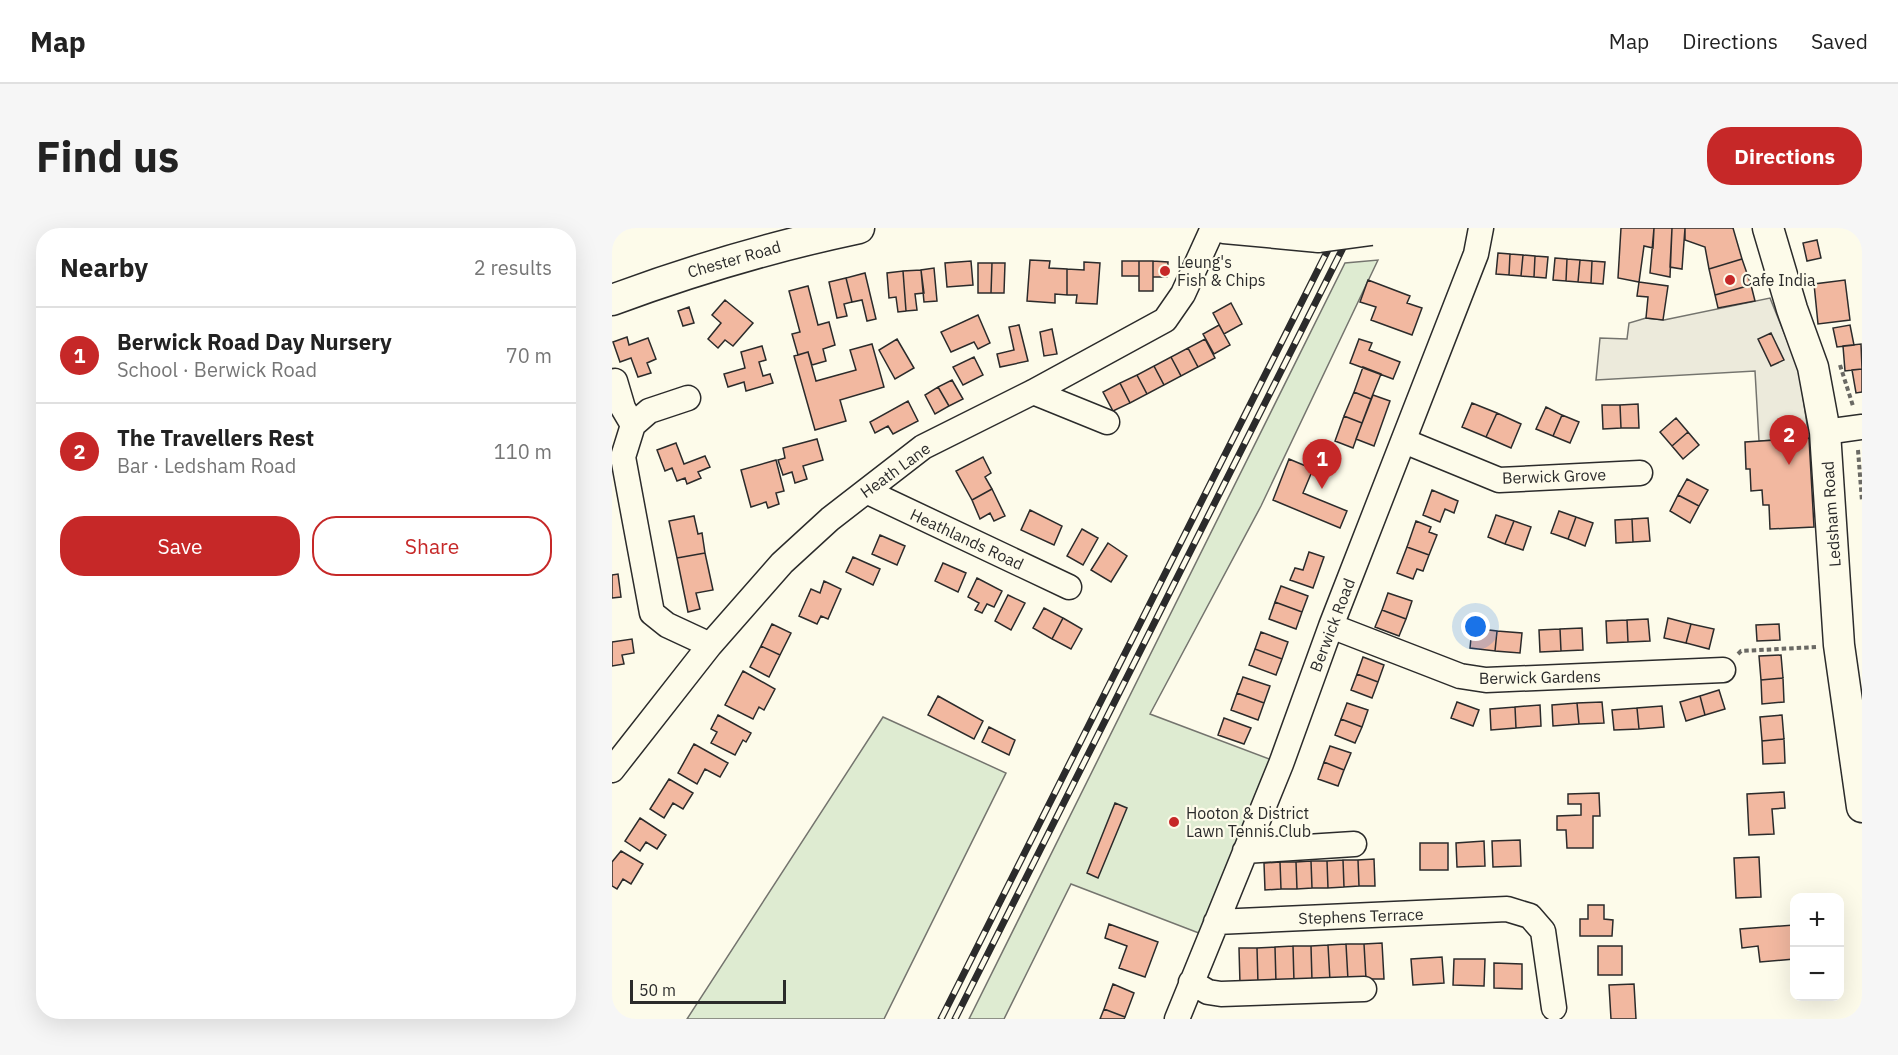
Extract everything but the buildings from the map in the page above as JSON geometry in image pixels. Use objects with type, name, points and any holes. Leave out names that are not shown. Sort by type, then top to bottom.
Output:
[{"type":"main road","name":"Chester Road","points":[[612,300],[686,272],[803,240],[859,228]]},
{"type":"main road","points":[[1224,228],[1310,233],[1377,229]]},
{"type":"main road","name":"Ledsham Road","points":[[1768,228],[1812,367],[1825,432],[1839,645],[1862,807]]},
{"type":"street","name":"Heath Lane","points":[[612,770],[710,645],[782,562],[866,491],[923,447],[1033,392],[1166,320],[1184,294],[1213,228]]},
{"type":"street","name":"Berwick Road","points":[[1177,1019],[1281,764],[1331,626],[1476,254],[1481,228]]},
{"type":"street","points":[[615,381],[623,408],[633,425]]},
{"type":"street","points":[[1033,392],[1107,422]]},
{"type":"street","points":[[687,396],[649,411],[633,425],[623,457],[652,613],[667,625],[710,645]]},
{"type":"street","points":[[1825,432],[1862,427]]},
{"type":"street","name":"Berwick Grove","points":[[1404,441],[1499,480],[1640,473]]},
{"type":"street","name":"Heathlands Road","points":[[866,491],[1069,587]]},
{"type":"street","name":"Berwick Gardens","points":[[1331,626],[1460,676],[1486,680],[1723,670]]},
{"type":"street","points":[[1245,851],[1354,844]]},
{"type":"street","name":"Stephens Terrace","points":[[1216,922],[1507,909],[1530,916],[1543,931],[1554,1008]]},
{"type":"street","points":[[1191,982],[1208,992],[1221,994],[1364,989]]},
{"type":"path","points":[[1723,670],[1741,651],[1839,645]]},
{"type":"green space","points":[[1378,260],[1261,506],[1150,714],[1272,760],[1204,935],[1071,884],[1004,1019],[969,1019],[1345,263]]},
{"type":"green space","points":[[883,717],[1006,773],[884,1019],[687,1019]]},
{"type":"shaded area","points":[[1770,298],[1799,370],[1809,438],[1759,441],[1755,371],[1596,380],[1600,338],[1627,339],[1629,323],[1646,318],[1664,320]]},
{"type":"railway","points":[[941,1019],[1339,228]]},
{"type":"railway","points":[[955,1019],[1353,228]]},
{"type":"place","name":"Leung's Fish & Chips","points":[[1165,271]]},
{"type":"place","name":"Cafe India","points":[[1730,280]]},
{"type":"place","name":"The Travellers Rest","points":[[1789,465]]},
{"type":"place","name":"Berwick Road Day Nursery","points":[[1322,489]]},
{"type":"place","name":"Hooton & District Lawn Tennis Club","points":[[1174,822]]}]
